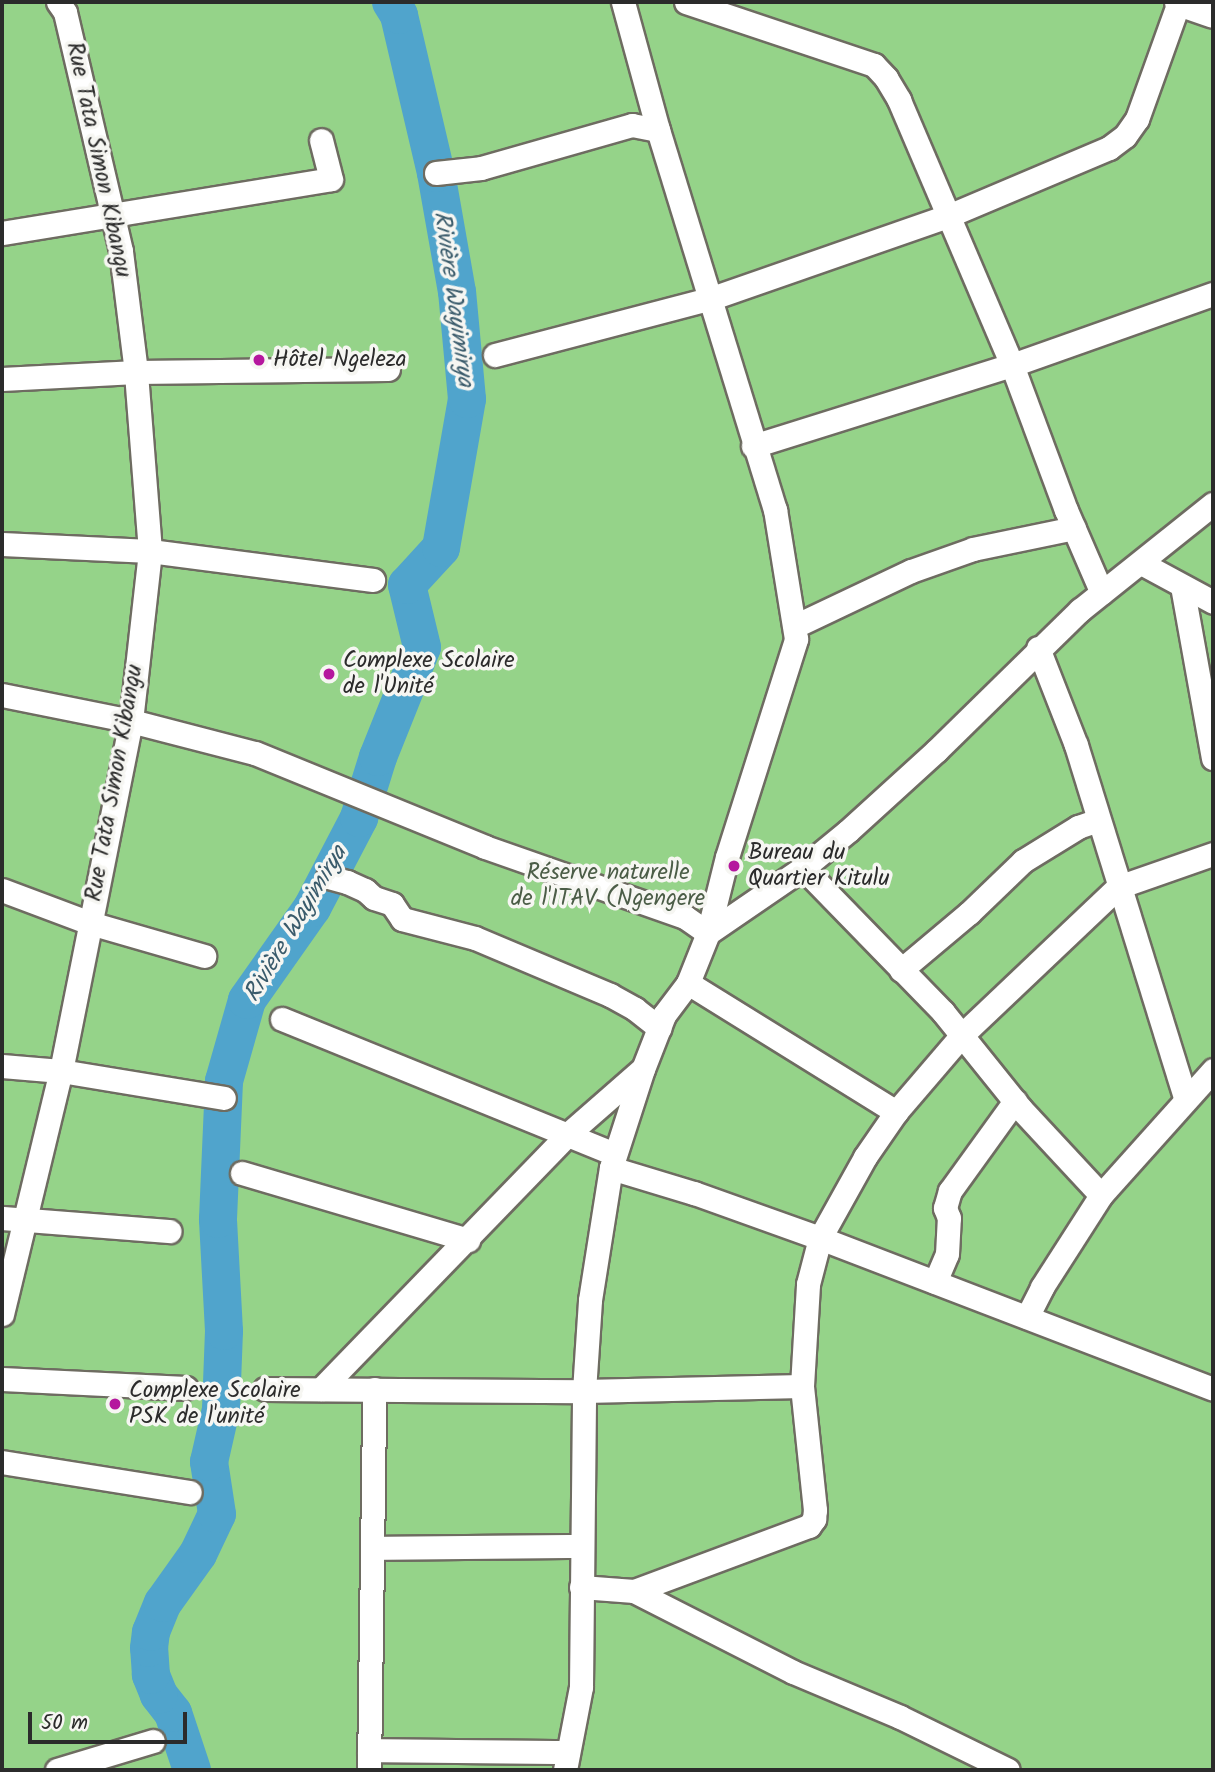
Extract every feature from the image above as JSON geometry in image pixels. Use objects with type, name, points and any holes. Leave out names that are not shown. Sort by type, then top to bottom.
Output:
[{"type":"main road","points":[[1179,2],[1213,14]]},
{"type":"street","name":"Rue Tata Simon Kibangu","points":[[2,1314],[13,1219],[61,1071],[131,721],[150,551],[136,372],[121,251],[65,12],[58,2]]},
{"type":"street","points":[[374,1390],[374,1548],[370,1568],[369,1760],[567,1761],[581,1687],[584,1391],[590,1300],[613,1161],[664,1015],[688,983],[708,933],[727,857],[796,639],[775,510],[753,446],[658,130],[623,2]]},
{"type":"street","points":[[686,2],[874,65],[899,100],[1013,365],[1074,528],[1102,593]]},
{"type":"street","points":[[495,355],[709,299],[948,216],[1109,148],[1125,136],[1137,119],[1179,2]]},
{"type":"street","points":[[436,173],[481,168],[632,125],[658,130]]},
{"type":"street","points":[[2,233],[331,179],[321,140]]},
{"type":"street","points":[[753,446],[1013,365],[1213,294]]},
{"type":"street","points":[[2,379],[136,372],[388,369]]},
{"type":"street","points":[[708,933],[803,868],[937,750],[1038,648],[1213,504]]},
{"type":"street","points":[[793,608],[973,549],[1074,528]]},
{"type":"street","points":[[2,544],[150,551],[373,580]]},
{"type":"street","points":[[1140,564],[1213,602]]},
{"type":"street","points":[[1182,586],[1213,758]]},
{"type":"street","points":[[1038,648],[1076,745],[1185,1098]]},
{"type":"street","points":[[2,695],[131,721],[255,753],[485,847],[685,917],[708,933]]},
{"type":"street","points":[[901,970],[969,913],[1023,861],[1078,827],[1098,820]]},
{"type":"street","points":[[634,1591],[809,1526],[814,1519],[815,1510],[802,1386],[804,1312],[820,1238],[865,1157],[896,1112],[962,1035],[1118,887],[1213,855]]},
{"type":"street","points":[[803,868],[861,925],[962,1035],[1015,1101],[1101,1195]]},
{"type":"street","points":[[328,877],[347,882],[365,890],[374,898],[392,904],[402,919],[475,938],[610,995],[635,1009],[659,1028]]},
{"type":"street","points":[[2,890],[90,923],[204,956]]},
{"type":"street","points":[[688,983],[896,1112]]},
{"type":"street","points":[[282,1019],[568,1134],[613,1161],[1213,1389]]},
{"type":"street","points":[[2,1066],[61,1071],[224,1098]]},
{"type":"street","points":[[321,1389],[568,1134],[643,1069]]},
{"type":"street","points":[[1027,1317],[1042,1287],[1101,1195],[1185,1098],[1213,1070]]},
{"type":"street","points":[[935,1282],[947,1254],[949,1218],[945,1208],[950,1191],[1015,1101]]},
{"type":"street","points":[[242,1173],[468,1240]]},
{"type":"street","points":[[13,1219],[169,1231]]},
{"type":"street","points":[[2,1379],[186,1388]]},
{"type":"street","points":[[265,1389],[584,1391],[802,1386]]},
{"type":"street","points":[[2,1462],[190,1492]]},
{"type":"street","points":[[374,1548],[582,1546]]},
{"type":"street","points":[[581,1587],[634,1591],[793,1672],[900,1717],[1008,1770]]},
{"type":"street","points":[[57,1770],[153,1741]]},
{"type":"green space","name":"Réserve naturelle de l'ITAV (Ngengere","points":[[2,2],[1213,2],[1213,1770],[2,1770]]},
{"type":"waterway","name":"Rivière Wayimirya","points":[[192,1770],[173,1713],[159,1695],[151,1675],[149,1648],[151,1632],[163,1603],[198,1554],[217,1514],[209,1462],[221,1409],[224,1331],[218,1219],[224,1081],[247,1000],[312,908],[359,818],[378,757],[422,647],[407,585],[441,548],[467,399],[457,292],[436,173],[399,15],[391,2]]},
{"type":"place","name":"Hôtel Ngeleza","points":[[259,360]]},
{"type":"place","name":"Complexe Scolaire de l'Unité","points":[[329,674]]},
{"type":"place","name":"Bureau du Quartier Kitulu","points":[[734,866]]},
{"type":"place","name":"Complexe Scolaire PSK de l'unité","points":[[115,1404]]}]
